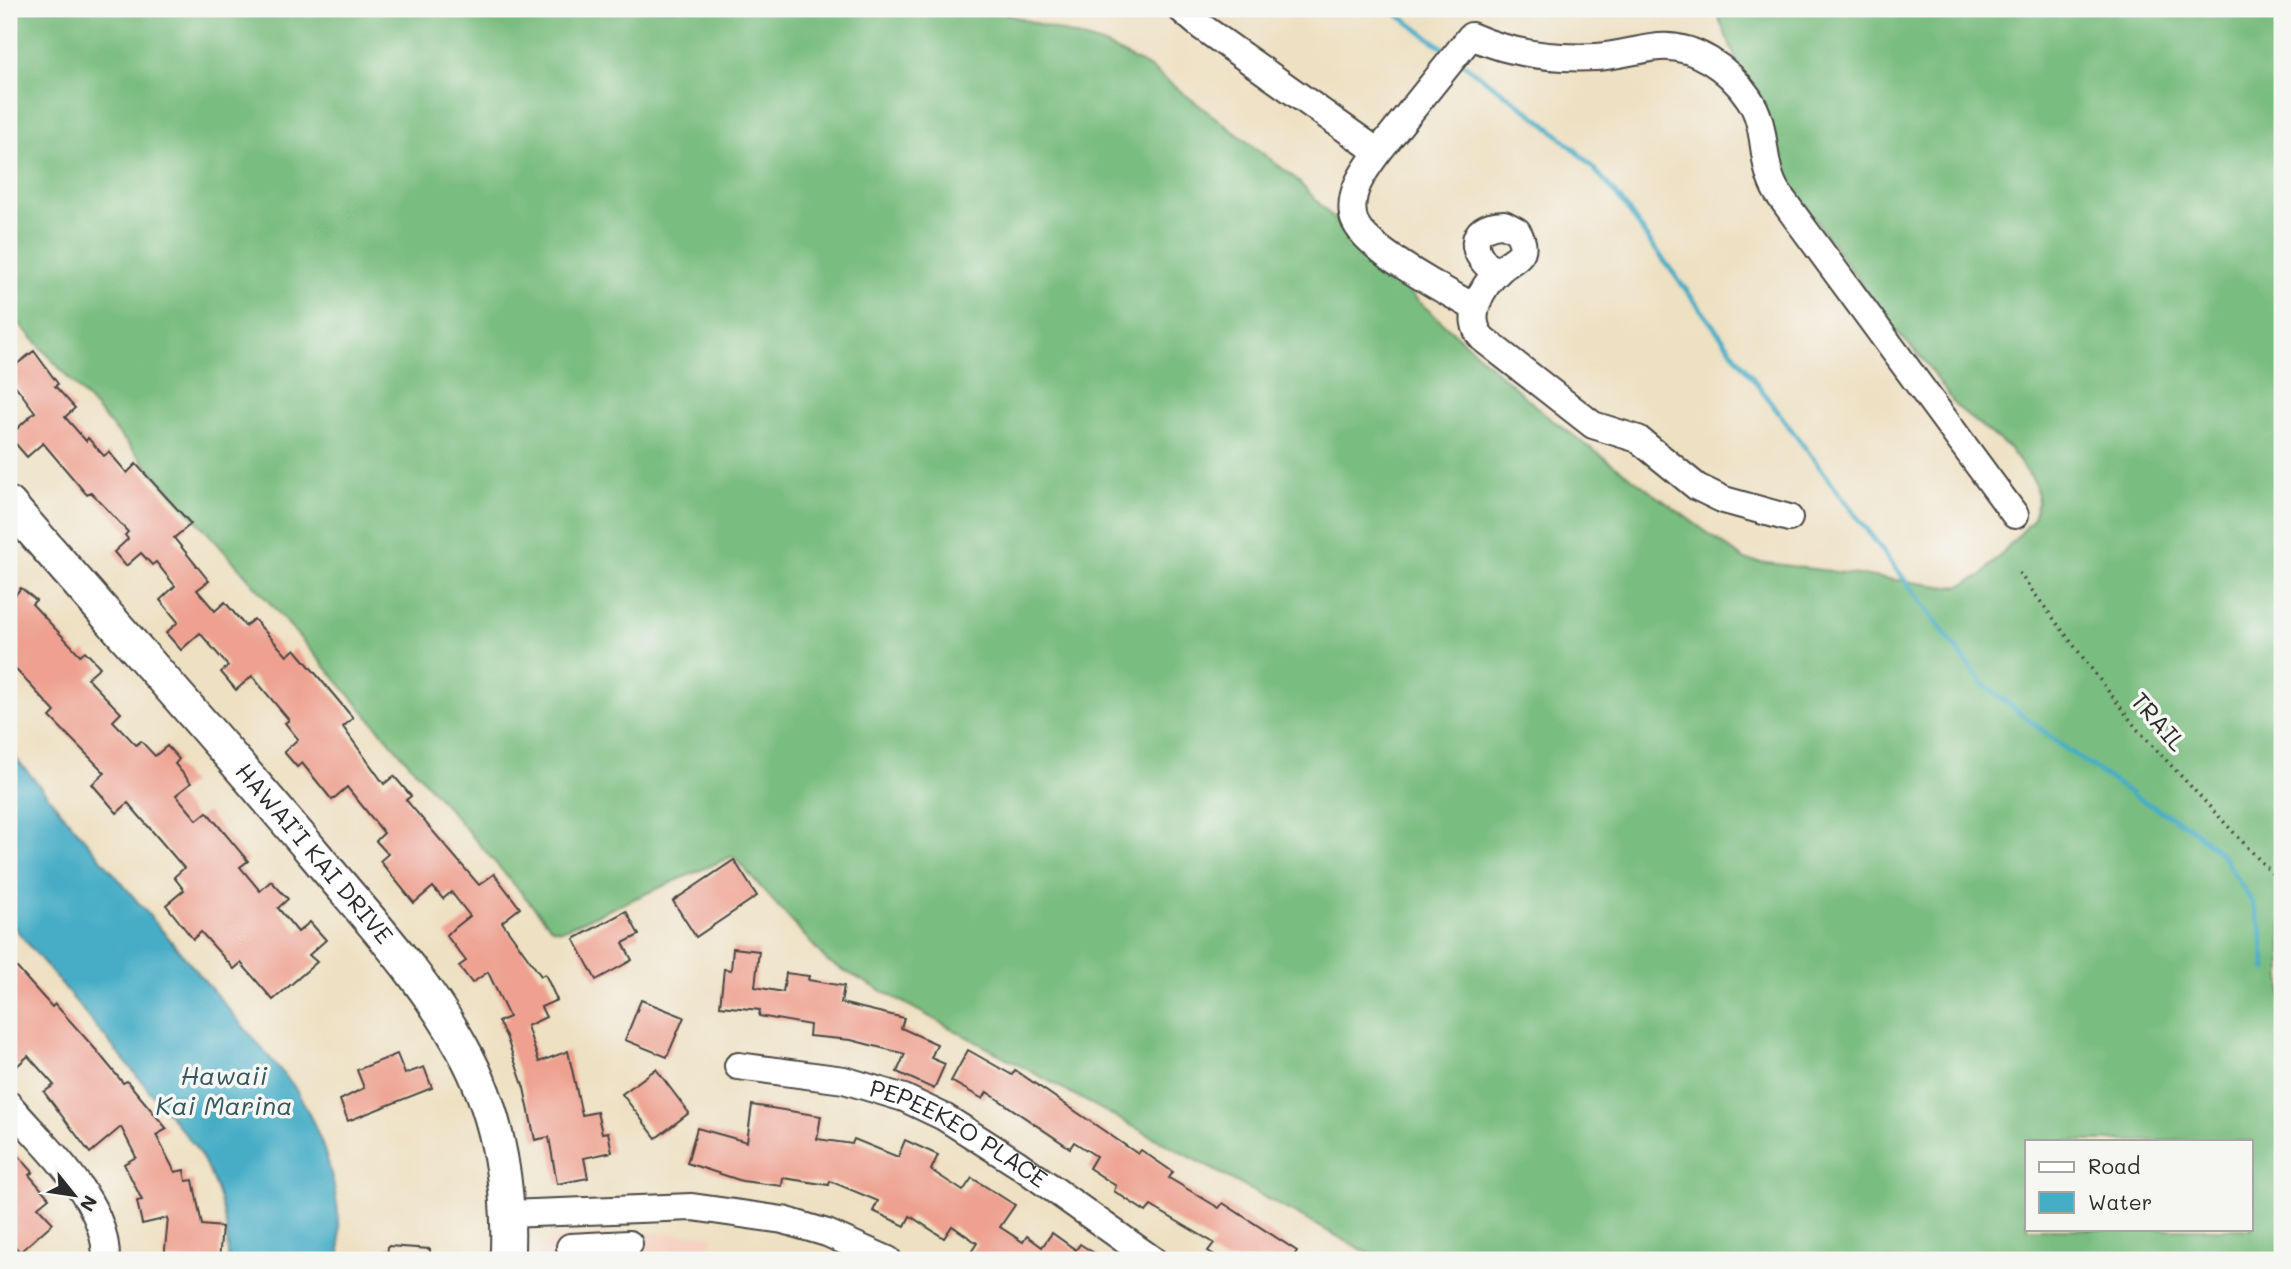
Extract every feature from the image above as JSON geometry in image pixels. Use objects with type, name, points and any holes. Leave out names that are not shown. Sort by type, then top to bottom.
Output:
[{"type":"main road","name":"HAWAI’I KAI DRIVE","points":[[9,504],[274,806],[428,992],[470,1062],[493,1124],[507,1214],[507,1260]]},
{"type":"street","points":[[1181,9],[1202,27],[1378,152]]},
{"type":"street","points":[[1475,308],[1378,247],[1356,223],[1353,215],[1355,189],[1378,152],[1471,36],[1515,50],[1556,56],[1599,57],[1661,47],[1690,51],[1722,69],[1747,94],[1758,114],[1771,182],[1782,200],[2015,515]]},
{"type":"street","points":[[1497,272],[1480,261],[1475,248],[1479,234],[1492,226],[1511,227],[1517,231],[1522,245],[1518,259],[1497,272],[1475,308],[1473,321],[1478,334],[1593,425],[1637,439],[1688,482],[1710,495],[1789,518]]},
{"type":"street","name":"PEPEEKEO PLACE","points":[[738,1066],[844,1080],[904,1098],[944,1117],[1018,1164],[1152,1260]]},
{"type":"street","points":[[9,1105],[92,1204],[104,1235],[106,1260]]},
{"type":"street","points":[[507,1214],[692,1207],[783,1220],[827,1233],[888,1260]]},
{"type":"street","points":[[572,1213],[569,1254],[630,1252],[625,1209]]},
{"type":"path","name":"TRAIL","points":[[2019,573],[2137,729],[2282,884]]},
{"type":"shaded area","points":[[639,1233],[714,1235],[708,1260],[538,1260],[542,1246],[553,1239]]},
{"type":"green space","points":[[9,9],[1006,9],[1006,14],[1105,45],[1149,67],[1295,178],[1378,265],[1548,417],[1745,560],[1949,587],[1960,586],[1980,577],[2032,521],[2038,502],[2035,483],[2009,448],[1956,406],[1925,362],[1889,323],[1783,174],[1715,9],[2282,9],[2282,1260],[1381,1260],[828,962],[733,856],[562,930],[552,928],[235,563],[9,312]]},
{"type":"water","name":"Hawaii Kai Marina","points":[[9,750],[293,1085],[315,1126],[330,1169],[338,1213],[340,1260],[228,1260],[220,1201],[210,1173],[195,1146],[9,921]]},
{"type":"building","points":[[34,351],[58,384],[55,386],[75,408],[65,417],[86,441],[88,438],[104,456],[109,452],[127,473],[136,464],[191,524],[174,538],[209,581],[197,590],[215,611],[225,602],[245,626],[254,619],[287,656],[295,649],[353,718],[343,727],[384,784],[394,776],[411,796],[406,800],[479,885],[494,874],[520,908],[502,922],[541,976],[545,974],[557,1000],[541,1007],[546,1017],[527,1026],[539,1062],[568,1051],[582,1115],[597,1112],[602,1133],[608,1132],[612,1152],[584,1158],[588,1178],[557,1184],[549,1137],[535,1140],[524,1088],[506,1036],[498,1022],[509,1017],[488,972],[472,983],[459,966],[466,961],[446,935],[470,916],[451,892],[443,899],[433,887],[414,903],[380,861],[388,854],[376,841],[384,833],[347,787],[332,800],[302,763],[297,767],[284,752],[298,739],[285,723],[289,720],[252,676],[236,690],[221,672],[228,666],[200,633],[181,650],[166,633],[178,622],[160,600],[175,586],[156,562],[152,565],[141,553],[126,566],[114,552],[128,539],[125,535],[128,532],[91,492],[87,495],[43,443],[27,457],[9,436],[35,412],[9,377],[9,370]]},
{"type":"building","points":[[21,588],[36,600],[32,604],[80,655],[85,651],[100,667],[87,678],[121,713],[113,721],[136,745],[141,741],[155,756],[167,746],[179,759],[175,764],[191,783],[176,795],[197,820],[207,812],[248,861],[240,867],[260,891],[271,881],[288,899],[278,908],[298,932],[310,922],[326,940],[309,955],[317,962],[273,1000],[241,963],[234,969],[201,932],[193,939],[166,905],[184,890],[174,877],[184,868],[128,803],[117,813],[92,784],[105,773],[50,717],[55,712],[9,662],[9,602]]},
{"type":"building","points":[[734,860],[757,896],[696,937],[673,901]]},
{"type":"building","points":[[626,911],[639,935],[623,943],[632,960],[596,980],[574,939]]},
{"type":"building","points":[[733,948],[759,951],[755,987],[783,992],[786,973],[809,976],[808,980],[844,986],[841,1003],[904,1018],[901,1028],[937,1044],[931,1058],[945,1064],[934,1089],[897,1072],[905,1054],[851,1040],[809,1036],[810,1025],[759,1016],[760,1010],[720,1006],[724,969],[731,970]]},
{"type":"building","points":[[9,959],[52,1007],[55,1004],[123,1083],[127,1081],[167,1129],[156,1135],[175,1172],[184,1170],[186,1181],[193,1180],[202,1225],[222,1227],[219,1260],[164,1260],[168,1218],[142,1224],[137,1201],[142,1200],[124,1164],[136,1157],[121,1127],[90,1153],[44,1092],[54,1085],[28,1056],[16,1067],[9,1059]]},
{"type":"building","points":[[641,1000],[684,1017],[667,1057],[625,1040]]},
{"type":"building","points":[[968,1050],[1012,1075],[1015,1070],[1138,1154],[1141,1150],[1173,1172],[1169,1178],[1219,1208],[1223,1203],[1297,1251],[1291,1260],[1223,1260],[1208,1251],[1214,1243],[1151,1206],[1146,1212],[1114,1191],[1116,1186],[1089,1168],[1096,1156],[1074,1142],[1070,1148],[987,1092],[983,1099],[951,1081]]},
{"type":"building","points":[[397,1054],[405,1074],[424,1067],[432,1088],[348,1121],[340,1100],[364,1088],[357,1070]]},
{"type":"building","points":[[656,1069],[689,1113],[656,1138],[622,1094]]},
{"type":"building","points":[[752,1105],[821,1116],[817,1139],[852,1144],[854,1139],[898,1157],[905,1140],[938,1155],[931,1170],[963,1191],[972,1178],[1015,1205],[1000,1227],[1023,1242],[1027,1236],[1042,1247],[1052,1233],[1076,1250],[1080,1244],[1105,1260],[966,1260],[977,1243],[952,1226],[944,1238],[910,1216],[905,1226],[873,1211],[878,1201],[830,1181],[829,1185],[783,1178],[782,1186],[742,1181],[687,1163],[697,1128],[747,1142]]},
{"type":"building","points":[[9,1145],[33,1172],[29,1175],[49,1198],[38,1207],[53,1223],[20,1252],[9,1240]]},
{"type":"building","points":[[388,1246],[430,1249],[430,1260],[387,1260]]},
{"type":"waterway","points":[[1390,9],[1443,48]]},
{"type":"waterway","points":[[1462,63],[1564,140],[1628,209],[1647,238],[1983,684],[2062,746],[2136,797],[2191,828],[2222,855],[2252,902],[2261,928],[2266,970]]}]
